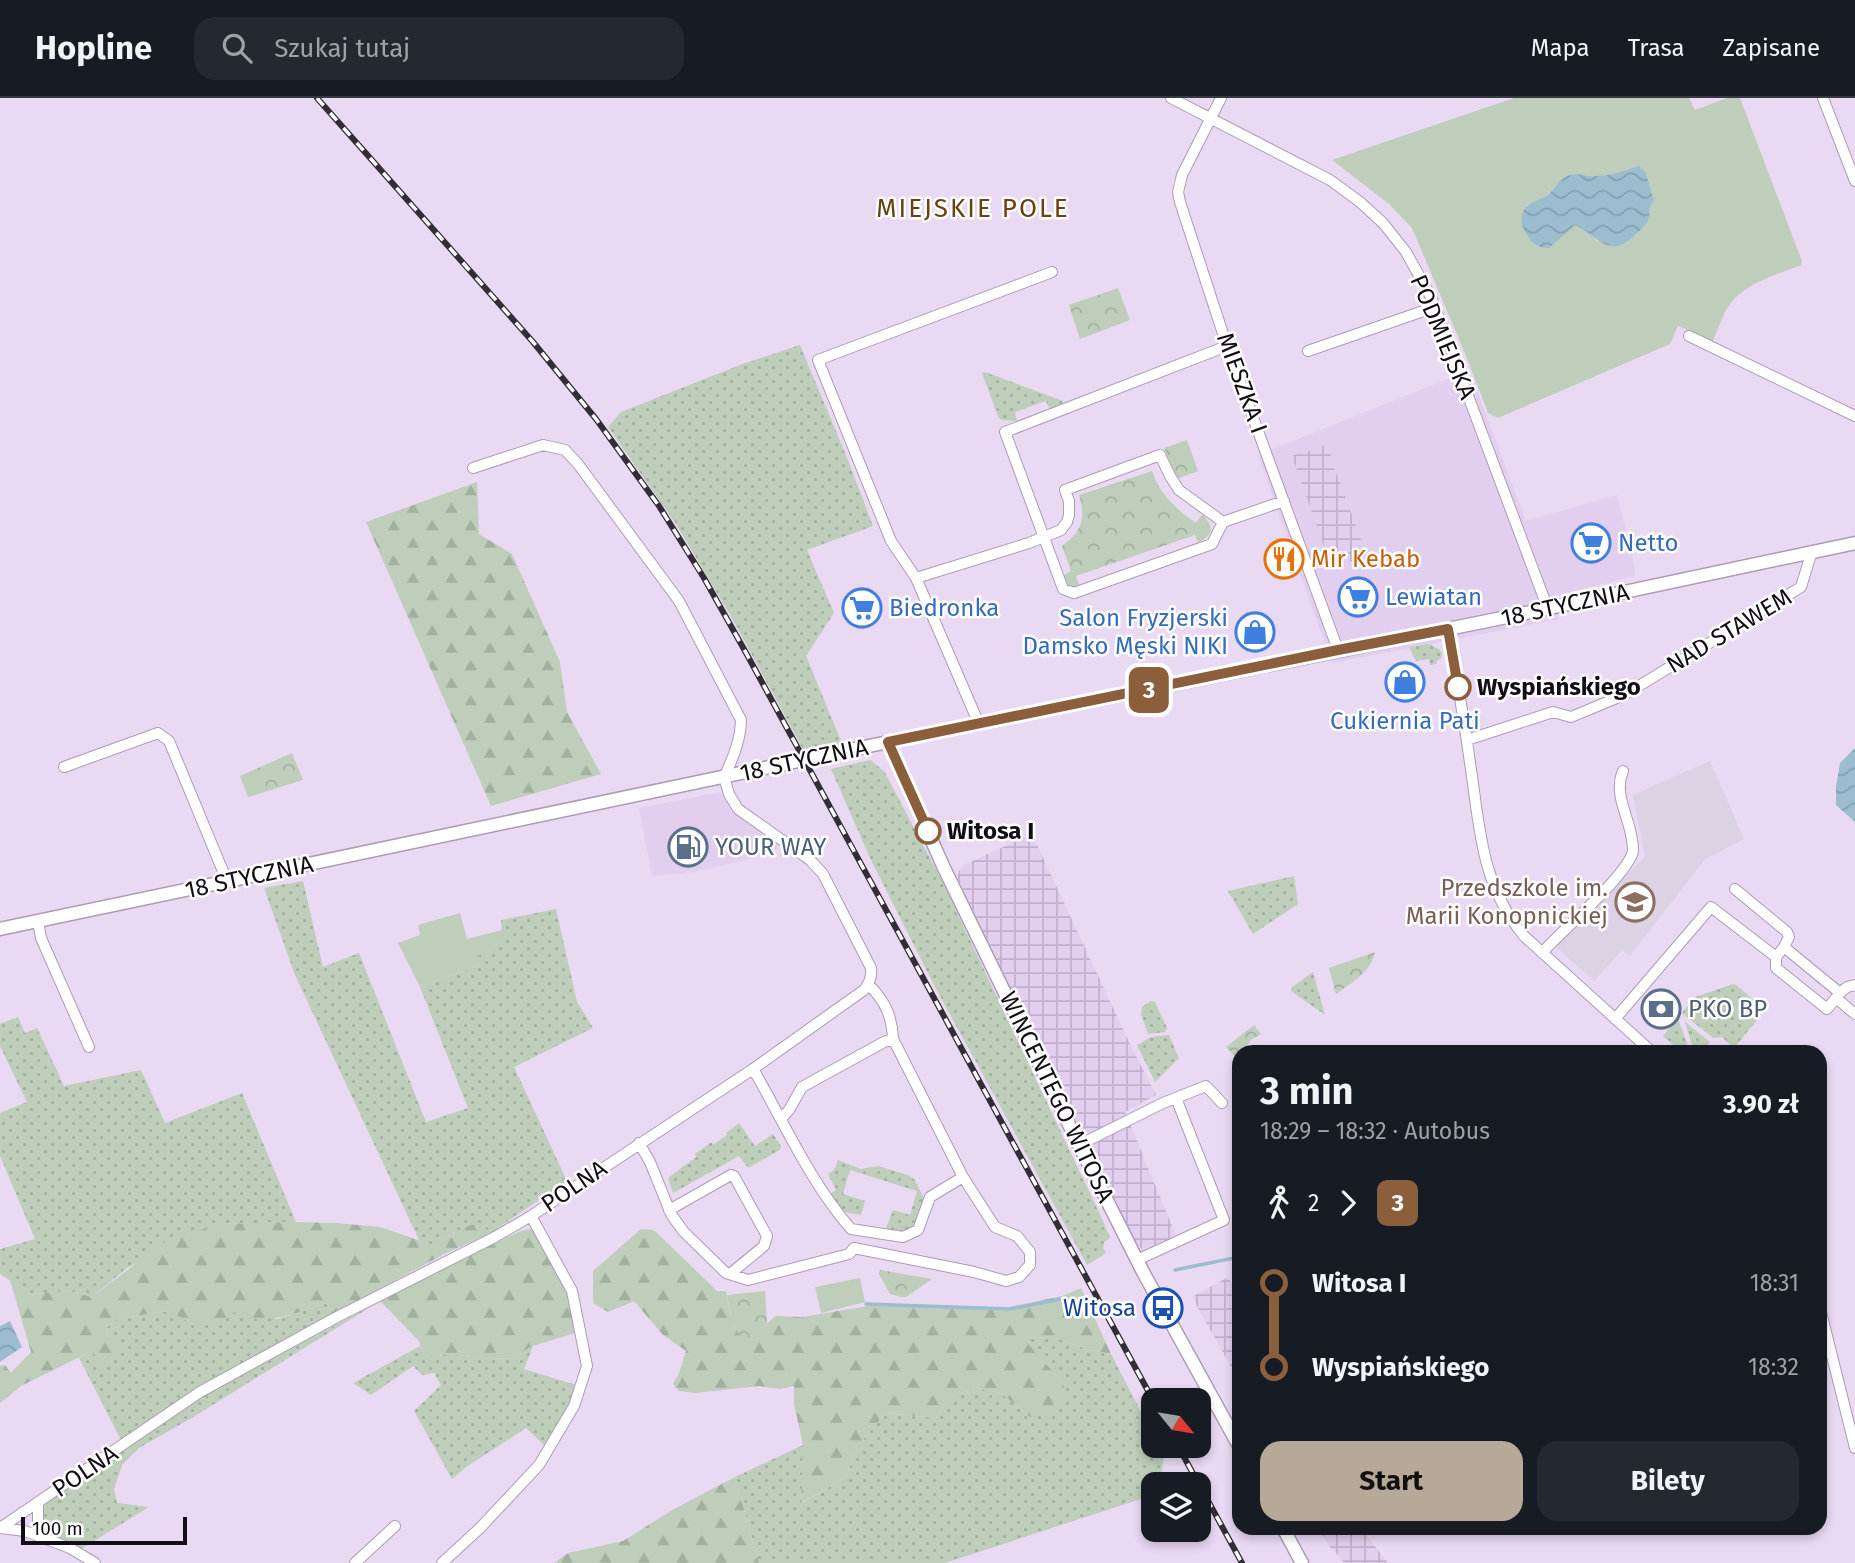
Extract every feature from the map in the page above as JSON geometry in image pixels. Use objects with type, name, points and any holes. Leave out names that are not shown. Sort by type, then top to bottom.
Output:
[{"type":"street","name":"PODMIEJSKA","points":[[1171,98],[1330,180],[1383,223],[1406,252],[1435,307],[1548,609]]},
{"type":"street","name":"MIESZKA I","points":[[1221,98],[1182,174],[1178,192],[1180,202],[1227,346],[1338,650]]},
{"type":"street","points":[[1824,98],[1855,181]]},
{"type":"street","points":[[979,724],[916,578],[891,541],[818,360],[1052,272]]},
{"type":"street","points":[[1308,351],[1435,307]]},
{"type":"street","points":[[1689,336],[1855,416]]},
{"type":"street","points":[[1227,346],[1005,432],[1063,589],[1074,593],[1212,544],[1223,522],[1284,501]]},
{"type":"street","points":[[473,468],[543,445],[565,450],[679,601],[741,720],[741,734],[724,777],[734,804],[810,860],[823,874],[872,968],[869,985],[884,1003],[892,1023],[894,1039],[963,1177],[995,1227],[1017,1236],[1030,1252],[1030,1265],[1019,1277],[1006,1281],[854,1248],[849,1254],[748,1280],[726,1273],[682,1231],[669,1210],[650,1162],[639,1143]]},
{"type":"street","points":[[916,578],[1061,530],[1069,515],[1069,501],[1065,490],[1160,455],[1179,490],[1223,522]]},
{"type":"street","name":"18 STYCZNIA","points":[[0,929],[888,742],[1548,609],[1855,543]]},
{"type":"street","name":"NAD STAWEM","points":[[1467,740],[1553,712],[1572,718],[1624,695],[1801,587],[1812,551]]},
{"type":"street","points":[[1448,629],[1482,848],[1490,878],[1501,903],[1524,936],[1644,1045]]},
{"type":"street","points":[[64,768],[158,733],[169,741],[227,881]]},
{"type":"street","name":"WINCENTEGO WITOSA","points":[[888,742],[944,868],[1079,1145],[1137,1260],[1232,1433]]},
{"type":"street","points":[[1542,953],[1606,889],[1624,868],[1633,852],[1620,792],[1619,780],[1623,771]]},
{"type":"street","points":[[1735,889],[1783,927],[1788,937],[1776,957],[1776,968],[1827,1009],[1847,987],[1855,985]]},
{"type":"street","points":[[1615,1019],[1711,907],[1776,957]]},
{"type":"street","points":[[38,921],[41,938],[89,1047]]},
{"type":"street","points":[[1784,947],[1838,995],[1855,1014]]},
{"type":"street","name":"POLNA","points":[[0,1528],[200,1392],[531,1216],[752,1069],[869,985]]},
{"type":"street","points":[[781,1119],[802,1087],[894,1039]]},
{"type":"street","points":[[752,1069],[834,1206],[852,1229],[903,1237],[918,1230],[930,1197],[963,1177]]},
{"type":"street","points":[[1079,1145],[1206,1086],[1222,1103]]},
{"type":"street","points":[[1137,1260],[1224,1220],[1176,1098]]},
{"type":"street","points":[[669,1210],[731,1175],[734,1176],[767,1236],[764,1246],[730,1274]]},
{"type":"street","points":[[442,1563],[480,1528],[539,1465],[574,1406],[587,1366],[572,1291],[531,1216]]},
{"type":"street","points":[[743,1264],[760,1277]]},
{"type":"street","points":[[1827,1336],[1855,1448]]},
{"type":"street","name":"POLNA","points":[[38,1502],[38,1520],[44,1538]]},
{"type":"street","points":[[355,1563],[395,1526]]},
{"type":"street","points":[[0,1528],[25,1531],[70,1548],[95,1563]]},
{"type":"street","points":[[1287,1535],[1302,1563]]},
{"type":"shaded area","points":[[1470,372],[1526,521],[1617,495],[1635,576],[1554,596],[1559,619],[1332,663],[1258,455]]},
{"type":"shaded area","points":[[1329,444],[1330,456],[1367,555],[1332,569],[1292,456]]},
{"type":"shaded area","name":"Przedszkole im. Marii Konopnickiej","points":[[1710,761],[1744,839],[1705,859],[1630,956],[1622,950],[1594,981],[1555,946],[1645,857],[1633,795]]},
{"type":"shaded area","points":[[721,792],[730,809],[780,844],[776,849],[716,867],[652,876],[639,808]]},
{"type":"shaded area","points":[[1032,834],[1156,1095],[1125,1112],[1177,1238],[1143,1253],[1140,1246],[1135,1244],[1118,1211],[957,877],[966,864]]},
{"type":"shaded area","points":[[1228,1277],[1232,1284],[1232,1368],[1192,1297]]},
{"type":"shaded area","points":[[1322,1535],[1366,1535],[1388,1563],[1344,1563]]},
{"type":"green space","points":[[1514,98],[1689,98],[1695,110],[1727,98],[1740,98],[1802,261],[1801,265],[1759,281],[1741,293],[1726,310],[1713,341],[1678,326],[1670,344],[1498,418],[1488,413],[1412,228],[1389,204],[1332,160]],"holes":[[[1629,169],[1646,173],[1654,200],[1649,208],[1648,221],[1626,243],[1597,241],[1586,230],[1575,225],[1541,248],[1528,235],[1527,205],[1542,199],[1572,174],[1601,176]]]},
{"type":"green space","points":[[1118,288],[1130,320],[1080,339],[1069,305]]},
{"type":"green space","points":[[800,345],[873,526],[807,550],[834,613],[806,656],[844,748],[805,753],[733,620],[676,524],[608,427],[621,412],[740,365]]},
{"type":"green space","points":[[982,373],[1063,403],[1050,409],[1046,401],[1015,412],[1017,421],[1001,420]]},
{"type":"green space","points":[[1187,440],[1198,471],[1177,479],[1164,448]]},
{"type":"green space","points":[[1152,471],[1159,487],[1175,507],[1196,523],[1202,515],[1206,519],[1210,526],[1207,537],[1198,542],[1195,535],[1076,576],[1079,585],[1068,586],[1063,576],[1071,571],[1062,546],[1074,536],[1081,524],[1079,495]]},
{"type":"green space","points":[[477,482],[479,534],[512,554],[560,662],[567,712],[601,774],[491,806],[366,522]]},
{"type":"green space","points":[[1429,644],[1439,649],[1441,658],[1436,664],[1430,665],[1429,659],[1416,661],[1409,647]]},
{"type":"green space","points":[[292,753],[303,780],[248,797],[240,776]]},
{"type":"green space","points":[[870,760],[884,771],[941,879],[1104,1223],[1110,1238],[1104,1242],[1106,1253],[1087,1265],[935,987],[869,856],[831,769]]},
{"type":"green space","points":[[1294,876],[1298,904],[1253,934],[1228,891]]},
{"type":"green space","points":[[303,881],[323,967],[359,953],[426,1122],[468,1108],[420,987],[479,965],[473,958],[502,942],[501,920],[556,909],[577,1002],[593,1028],[514,1067],[567,1181],[489,1234],[483,1224],[453,1233],[436,1246],[419,1240],[295,975],[264,888]]},
{"type":"green space","points":[[460,913],[467,939],[502,930],[502,942],[474,958],[479,965],[420,987],[398,943],[420,935],[418,925]]},
{"type":"green space","points":[[1375,952],[1365,971],[1336,994],[1329,968]]},
{"type":"green space","points":[[1313,972],[1325,1015],[1291,991],[1291,988]]},
{"type":"green space","points":[[1735,984],[1758,1004],[1761,1015],[1737,1045],[1730,1045],[1722,1037],[1713,1038],[1682,1013],[1695,997]]},
{"type":"green space","points":[[1151,1001],[1155,1002],[1167,1028],[1165,1032],[1148,1034],[1141,1014],[1142,1007]]},
{"type":"green space","points":[[18,1017],[25,1033],[37,1028],[64,1086],[141,1070],[165,1123],[242,1093],[296,1222],[219,1224],[127,1268],[92,1297],[70,1291],[31,1294],[0,1274],[0,1249],[35,1239],[0,1156],[0,1113],[27,1102],[0,1046],[0,1024]]},
{"type":"green space","points":[[1678,1018],[1688,1045],[1673,1045],[1663,1036]]},
{"type":"green space","points":[[1685,1022],[1710,1042],[1707,1045],[1692,1045]]},
{"type":"green space","points":[[1254,1025],[1261,1034],[1248,1045],[1232,1045],[1232,1054],[1226,1047]]},
{"type":"green space","points":[[1169,1035],[1179,1058],[1155,1082],[1137,1045],[1151,1037]]},
{"type":"green space","points":[[739,1123],[755,1146],[773,1134],[781,1146],[780,1150],[748,1168],[739,1156],[673,1193],[668,1178],[696,1157],[695,1154],[711,1142],[713,1145]]},
{"type":"green space","points":[[838,1160],[861,1169],[878,1166],[914,1179],[924,1198],[916,1226],[908,1232],[886,1228],[893,1210],[910,1215],[917,1191],[850,1170],[843,1194],[865,1201],[861,1215],[842,1213],[829,1195],[836,1190],[828,1174],[834,1170]]},
{"type":"green space","points":[[287,1222],[380,1227],[436,1246],[470,1225],[483,1224],[489,1234],[444,1254],[335,1313],[326,1303],[268,1319],[245,1317],[233,1312],[226,1319],[194,1324],[167,1311],[117,1319],[106,1328],[107,1339],[121,1341],[119,1358],[101,1364],[92,1351],[21,1386],[0,1403],[0,1366],[5,1365],[11,1373],[31,1352],[10,1280],[31,1294],[70,1291],[92,1297],[167,1240],[219,1224]]},
{"type":"green space","points":[[534,1228],[570,1293],[578,1332],[533,1346],[512,1358],[487,1359],[449,1354],[423,1356],[419,1341],[380,1301],[450,1262],[518,1232]]},
{"type":"green space","points":[[641,1229],[654,1230],[717,1291],[726,1291],[732,1322],[744,1341],[776,1316],[802,1317],[874,1305],[1009,1307],[1062,1296],[1081,1288],[1111,1354],[1089,1350],[1056,1338],[1022,1337],[1063,1383],[1066,1407],[1030,1417],[1001,1393],[976,1388],[951,1397],[936,1418],[886,1413],[858,1446],[846,1477],[801,1503],[803,1445],[794,1404],[794,1386],[780,1389],[759,1386],[695,1393],[679,1391],[673,1384],[686,1351],[663,1335],[634,1301],[608,1312],[593,1303],[593,1271]]},
{"type":"green space","points":[[880,1270],[932,1279],[906,1297],[901,1297],[890,1294],[879,1274]]},
{"type":"green space","points":[[860,1278],[865,1302],[821,1313],[815,1287]]},
{"type":"green space","points":[[765,1291],[767,1323],[744,1342],[732,1322],[727,1295]]},
{"type":"green space","points":[[380,1301],[139,1448],[122,1465],[114,1489],[117,1503],[149,1507],[81,1549],[52,1536],[43,1516],[45,1503],[202,1397]]},
{"type":"green space","points":[[326,1303],[335,1313],[198,1387],[121,1440],[79,1358],[107,1339],[106,1328],[117,1319],[168,1311],[194,1324],[233,1312],[278,1319]]},
{"type":"green space","points":[[1021,1337],[1056,1338],[1089,1350],[1111,1354],[1141,1412],[1141,1458],[1164,1458],[1162,1472],[1141,1472],[1141,1499],[945,1563],[759,1563],[735,1477],[803,1445],[802,1503],[846,1477],[858,1446],[886,1413],[936,1418],[951,1397],[976,1388],[1001,1393],[1030,1417],[1063,1383]]},
{"type":"green space","points":[[420,1346],[423,1356],[449,1354],[487,1359],[512,1358],[533,1346],[524,1369],[576,1385],[568,1406],[545,1446],[526,1428],[452,1479],[414,1411],[441,1385],[434,1373],[422,1375],[413,1366],[371,1395],[353,1383]]},
{"type":"green space","points":[[735,1477],[759,1563],[554,1563],[568,1553],[623,1541],[674,1509]]},
{"type":"water","points":[[1639,166],[1646,173],[1654,200],[1647,223],[1624,243],[1609,246],[1575,225],[1549,248],[1542,247],[1531,241],[1522,226],[1522,215],[1526,207],[1550,193],[1567,176],[1604,176]]},
{"type":"water","points":[[1855,748],[1855,822],[1836,805],[1836,787],[1840,763]]},
{"type":"water","points":[[10,1321],[22,1347],[0,1362],[0,1326]]},
{"type":"waterway","points":[[1175,1270],[1232,1258]]},
{"type":"waterway","points":[[866,1304],[1009,1309],[1062,1299]]},
{"type":"railway","points":[[317,98],[533,342],[596,419],[659,506],[745,651],[1146,1388]]},
{"type":"railway","points":[[1185,1458],[1242,1563]]},
{"type":"bus line","name":"3","points":[[928,831],[888,742],[1448,629],[1458,687]]},
{"type":"place","name":"Netto","points":[[1591,543]]},
{"type":"place","name":"Mir Kebab","points":[[1284,559]]},
{"type":"place","name":"Lewiatan","points":[[1358,597]]},
{"type":"place","name":"Biedronka","points":[[862,608]]},
{"type":"place","name":"Salon Fryzjerski Damsko Męski NIKI","points":[[1255,632]]},
{"type":"place","name":"Cukiernia Pati","points":[[1405,682]]},
{"type":"place","name":"Wyspiańskiego","points":[[1458,687]]},
{"type":"place","name":"Witosa I","points":[[928,831]]},
{"type":"place","name":"YOUR WAY","points":[[688,847]]},
{"type":"place","name":"Przedszkole im. Marii Konopnickiej","points":[[1635,902]]},
{"type":"place","name":"PKO BP","points":[[1661,1009]]},
{"type":"place","name":"Witosa","points":[[1163,1308]]},
{"type":"district","name":"MIEJSKIE POLE","points":[[973,208]]}]
